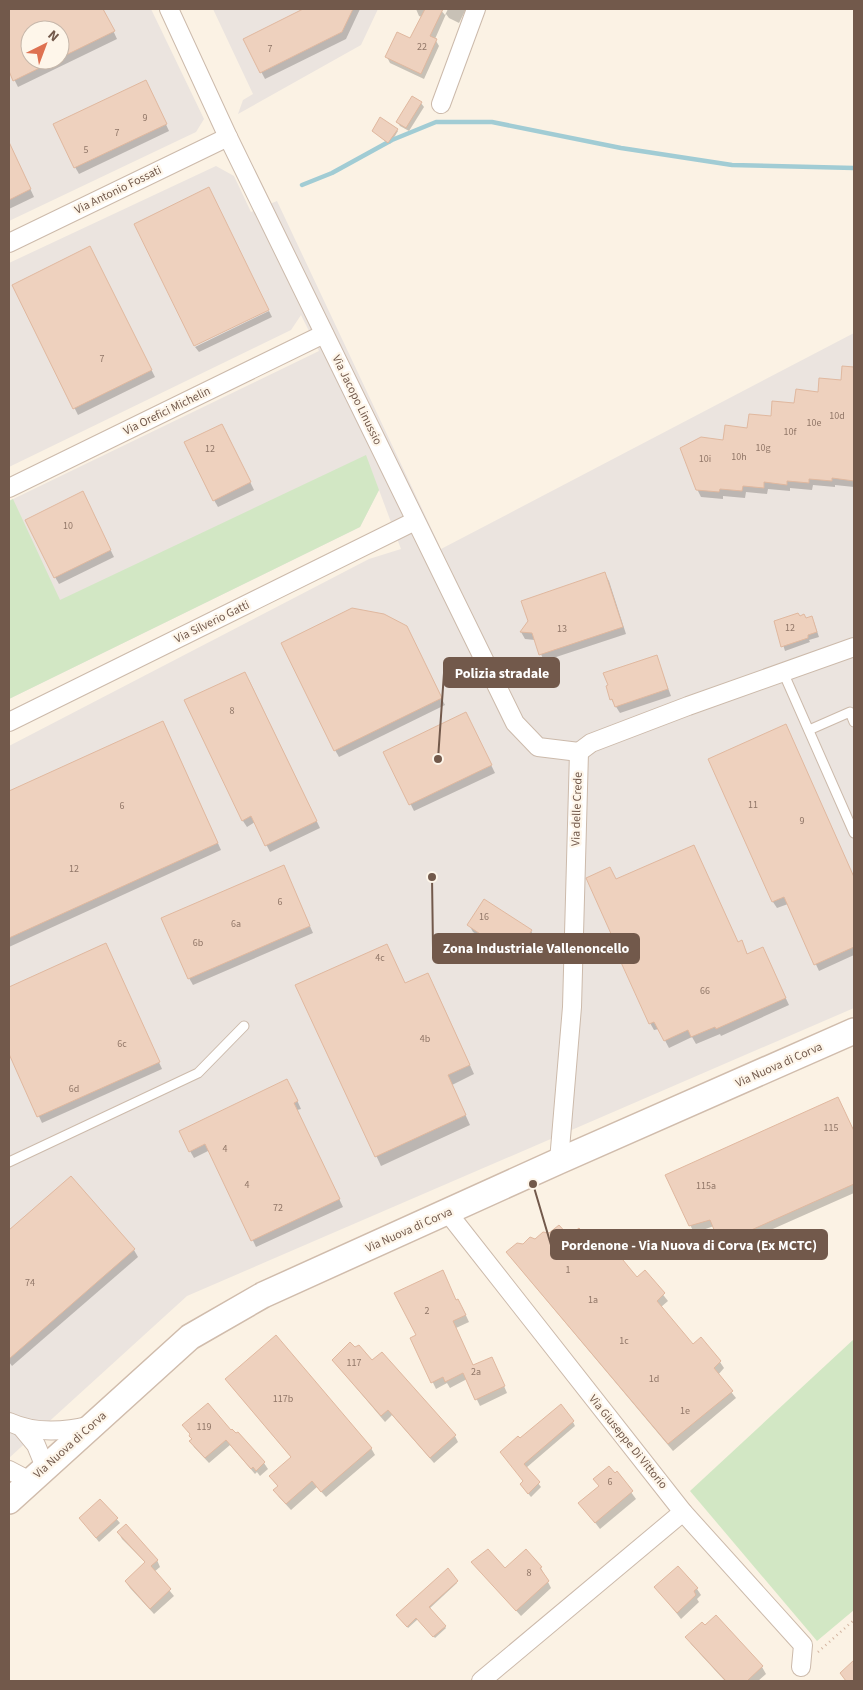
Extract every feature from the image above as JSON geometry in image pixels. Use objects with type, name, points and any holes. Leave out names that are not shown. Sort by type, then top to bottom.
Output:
[{"type":"main road","name":"Via Nuova di Corva","points":[[9,1501],[28,1473],[92,1425],[190,1337],[263,1295],[448,1213],[559,1161],[854,1031]]},
{"type":"street","name":"Via Jacopo Linussio","points":[[169,9],[228,137],[515,723],[538,747],[579,752]]},
{"type":"street","points":[[441,104],[476,9]]},
{"type":"street","name":"Via Antonio Fossati","points":[[9,243],[228,137]]},
{"type":"street","name":"Via Orefici Michelin","points":[[9,488],[324,334]]},
{"type":"street","name":"Via Silverio Gatti","points":[[9,722],[415,521]]},
{"type":"street","points":[[579,752],[591,743],[854,647]]},
{"type":"street","name":"Via delle Crede","points":[[559,1161],[572,1007],[579,752]]},
{"type":"street","name":"Via Giuseppe Di Vittorio","points":[[448,1213],[684,1512],[803,1645],[801,1667]]},
{"type":"street","points":[[15,1425],[71,1430],[92,1425]]},
{"type":"street","points":[[15,1425],[36,1445],[28,1473]]},
{"type":"street","points":[[481,1681],[684,1512]]},
{"type":"lane","points":[[783,672],[854,834]]},
{"type":"lane","points":[[809,730],[850,712],[854,722]]},
{"type":"lane","points":[[9,1162],[198,1073],[244,1026]]},
{"type":"shaded area","points":[[9,9],[151,9],[204,119],[196,132],[9,221]]},
{"type":"shaded area","points":[[213,9],[378,9],[361,45],[238,114],[243,100],[253,94]]},
{"type":"shaded area","points":[[216,166],[234,176],[251,212],[277,201],[441,549],[854,333],[854,1008],[187,1296],[9,1458],[9,746],[369,559],[401,549],[379,490],[360,527],[9,699],[9,501],[319,351],[301,315],[291,330],[9,467],[9,263]]},
{"type":"green space","points":[[366,455],[379,490],[360,527],[9,699],[9,501],[13,499],[60,600]]},
{"type":"green space","points":[[854,1339],[854,1610],[817,1641],[690,1491]]},
{"type":"building","points":[[9,9],[103,9],[115,31],[70,53],[70,20],[20,20],[20,70],[36,70],[13,81],[9,71]]},
{"type":"building","points":[[303,9],[353,9],[342,32],[260,73],[243,39]]},
{"type":"building","points":[[425,9],[443,9],[430,36],[437,39],[421,74],[385,57],[397,32],[410,38]]},
{"type":"building","points":[[146,80],[167,124],[74,168],[53,124]]},
{"type":"building","points":[[412,96],[422,102],[406,128],[396,122]]},
{"type":"building","points":[[380,117],[398,129],[388,143],[372,131]]},
{"type":"building","points":[[9,142],[31,189],[9,200]]},
{"type":"building","points":[[209,187],[269,310],[194,346],[134,224]]},
{"type":"building","points":[[90,246],[152,370],[73,409],[12,285]]},
{"type":"building","points":[[842,366],[854,367],[854,481],[832,478],[832,481],[809,479],[809,483],[787,481],[787,485],[764,482],[764,488],[743,486],[742,491],[720,489],[719,492],[696,490],[680,448],[701,437],[723,440],[725,425],[747,428],[749,414],[771,416],[772,401],[794,403],[796,389],[818,392],[819,378],[841,380]]},
{"type":"building","points":[[222,424],[251,482],[213,501],[184,442]]},
{"type":"building","points":[[83,491],[111,550],[54,578],[25,520]]},
{"type":"building","points":[[605,572],[623,627],[539,655],[532,633],[520,632],[528,621],[521,601]]},
{"type":"building","points":[[352,608],[384,614],[407,626],[442,698],[334,751],[281,643]]},
{"type":"building","points":[[798,613],[800,616],[804,614],[806,618],[812,616],[817,632],[808,635],[808,638],[781,647],[774,621]]},
{"type":"building","points":[[657,655],[668,689],[615,707],[612,699],[610,700],[606,686],[608,685],[603,673]]},
{"type":"building","points":[[245,672],[317,821],[265,846],[251,816],[242,821],[184,700]]},
{"type":"building","points":[[466,712],[492,765],[409,805],[383,752]]},
{"type":"building","points":[[163,721],[218,843],[9,938],[9,791]]},
{"type":"building","points":[[786,724],[854,877],[854,947],[814,965],[784,897],[772,902],[708,759]]},
{"type":"building","points":[[694,845],[738,942],[742,940],[747,954],[763,947],[786,998],[716,1029],[715,1027],[691,1037],[688,1030],[664,1041],[654,1022],[649,1024],[586,878],[610,867],[616,879]]},
{"type":"building","points":[[284,865],[310,926],[188,979],[161,918]]},
{"type":"building","points":[[484,899],[532,930],[514,957],[467,925]]},
{"type":"building","points":[[106,943],[160,1062],[37,1117],[9,1054],[9,987]]},
{"type":"building","points":[[387,944],[405,983],[428,973],[470,1065],[448,1075],[466,1115],[375,1157],[295,985]]},
{"type":"building","points":[[287,1079],[298,1101],[294,1103],[340,1199],[251,1241],[205,1144],[189,1152],[179,1131]]},
{"type":"building","points":[[838,1097],[854,1131],[854,1184],[720,1244],[710,1220],[689,1226],[665,1175]]},
{"type":"building","points":[[71,1176],[135,1249],[9,1359],[9,1230]]},
{"type":"building","points":[[559,1225],[569,1236],[579,1228],[600,1253],[608,1246],[616,1255],[618,1254],[637,1277],[645,1270],[665,1293],[657,1301],[693,1344],[701,1337],[721,1361],[714,1368],[733,1391],[668,1444],[506,1252],[517,1243],[523,1244],[530,1237],[535,1239],[543,1232],[549,1233]]},
{"type":"building","points":[[443,1270],[456,1300],[458,1299],[466,1315],[453,1321],[473,1365],[492,1357],[505,1386],[475,1400],[463,1373],[445,1382],[443,1377],[431,1383],[410,1338],[416,1335],[394,1293]]},
{"type":"building","points":[[276,1335],[372,1448],[321,1492],[312,1481],[286,1504],[273,1490],[278,1486],[269,1476],[291,1457],[225,1379]]},
{"type":"building","points":[[350,1342],[355,1347],[359,1345],[372,1360],[382,1352],[456,1435],[430,1458],[388,1410],[381,1416],[332,1360]]},
{"type":"building","points":[[208,1403],[231,1430],[236,1433],[238,1432],[265,1462],[256,1471],[253,1467],[251,1469],[226,1440],[205,1458],[189,1441],[192,1439],[189,1436],[190,1434],[182,1425]]},
{"type":"building","points":[[561,1404],[574,1421],[524,1464],[540,1482],[528,1494],[520,1484],[523,1481],[500,1452]]},
{"type":"building","points":[[609,1466],[615,1473],[617,1471],[633,1491],[595,1523],[578,1503],[599,1486],[593,1479]]},
{"type":"building","points":[[100,1499],[118,1518],[96,1538],[79,1518]]},
{"type":"building","points":[[126,1524],[158,1560],[151,1566],[171,1589],[150,1609],[125,1581],[145,1562],[117,1532]]},
{"type":"building","points":[[488,1549],[505,1568],[526,1549],[542,1567],[540,1568],[549,1581],[516,1611],[471,1562]]},
{"type":"building","points":[[678,1566],[698,1588],[694,1591],[696,1595],[677,1613],[654,1587]]},
{"type":"building","points":[[448,1568],[458,1581],[429,1607],[446,1626],[433,1637],[416,1618],[407,1627],[396,1615]]},
{"type":"building","points":[[716,1615],[763,1666],[747,1681],[726,1681],[685,1637],[702,1622],[705,1625]]},
{"type":"building","points":[[854,1660],[854,1681],[846,1681],[840,1673]]},
{"type":"waterway","points":[[302,185],[332,173],[392,140],[436,122],[492,122],[621,148],[732,165],[854,168]]},
{"type":"place","name":"Polizia stradale","points":[[438,759]]},
{"type":"place","name":"Zona Industriale Vallenoncello","points":[[432,877]]},
{"type":"place","name":"Pordenone - Via Nuova di Corva (Ex MCTC)","points":[[533,1184]]}]
